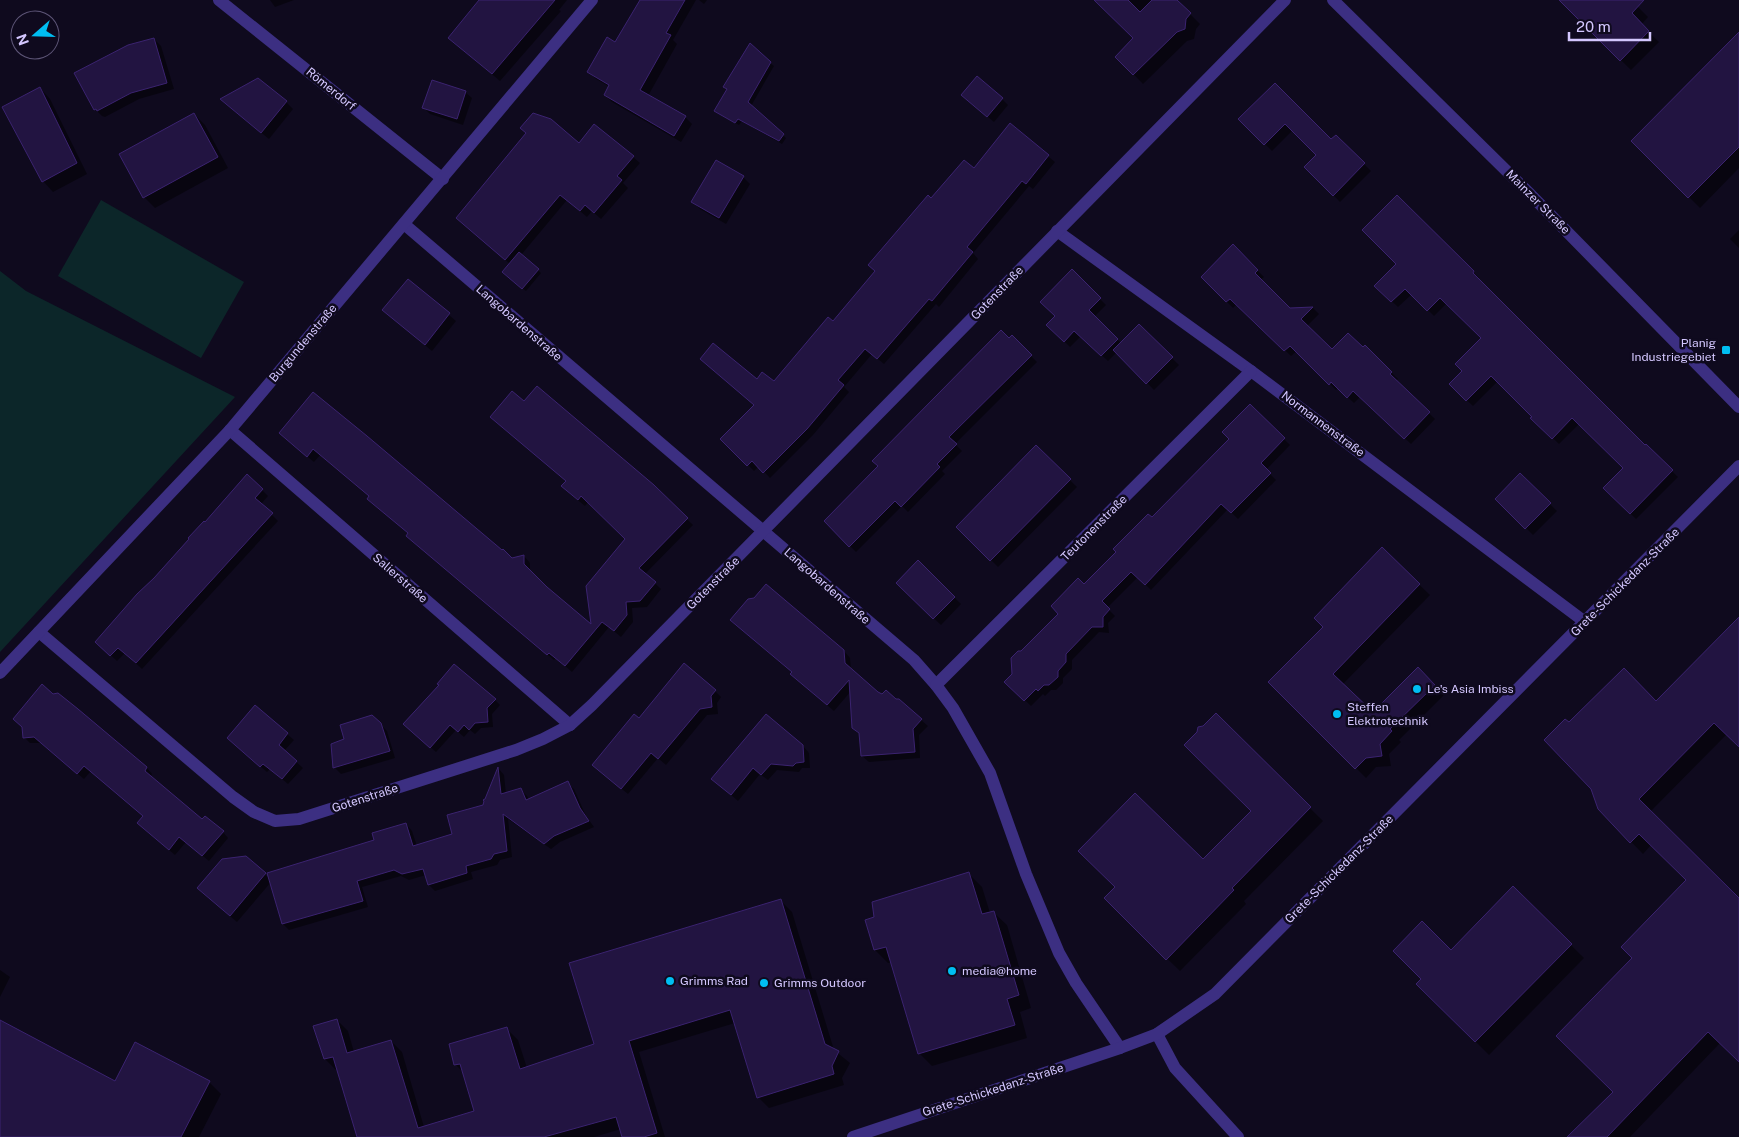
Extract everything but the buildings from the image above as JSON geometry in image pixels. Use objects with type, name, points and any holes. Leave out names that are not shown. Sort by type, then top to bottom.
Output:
[{"type":"street","name":"Römerdorf","points":[[219,0],[443,179]]},
{"type":"street","name":"Burgundenstraße","points":[[0,673],[230,430],[592,0]]},
{"type":"street","name":"Gotenstraße","points":[[39,632],[233,797],[254,812],[275,821],[299,819],[516,750],[543,739],[570,725],[592,705],[1285,0]]},
{"type":"street","name":"Mainzer Straße","points":[[1334,0],[1529,193],[1739,408]]},
{"type":"street","name":"Langobardenstraße","points":[[404,224],[914,660],[936,684],[970,736],[990,773],[1026,874],[1059,953],[1076,984],[1120,1048]]},
{"type":"street","name":"Normannenstraße","points":[[1057,231],[1251,371],[1585,622]]},
{"type":"street","name":"Teutonenstraße","points":[[936,684],[1251,371]]},
{"type":"street","name":"Salierstraße","points":[[230,430],[570,725]]},
{"type":"street","name":"Grete-Schickedanz-Straße","points":[[853,1137],[1157,1034],[1215,994],[1739,466]]},
{"type":"street","points":[[1157,1034],[1175,1068],[1238,1137]]},
{"type":"green space","points":[[101,200],[244,282],[201,358],[58,276]]},
{"type":"green space","points":[[0,271],[26,291],[235,397],[0,652]]},
{"type":"place","name":"Planig Industriegebiet","points":[[1726,350]]},
{"type":"place","name":"Le's Asia Imbiss","points":[[1417,689]]},
{"type":"place","name":"Steffen Elektrotechnik","points":[[1337,714]]},
{"type":"place","name":"media@home","points":[[952,971]]},
{"type":"place","name":"Grimms Rad","points":[[670,981]]},
{"type":"place","name":"Grimms Outdoor","points":[[764,983]]}]
